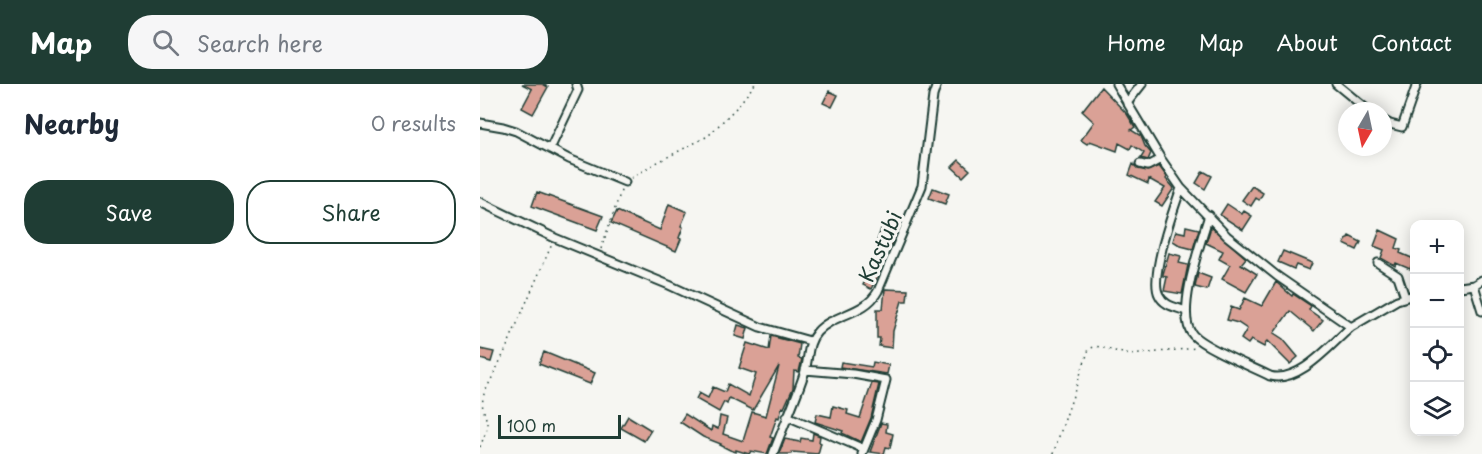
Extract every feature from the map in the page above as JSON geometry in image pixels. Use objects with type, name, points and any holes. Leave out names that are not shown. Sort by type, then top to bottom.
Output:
[{"type":"street","points":[[550,149],[578,90],[576,84]]},
{"type":"street","name":"Kastubi","points":[[810,341],[822,327],[865,306],[878,291],[921,191],[933,96],[937,84]]},
{"type":"street","points":[[1116,84],[1181,188],[1227,236],[1276,276],[1351,327]]},
{"type":"street","points":[[1126,103],[1142,84]]},
{"type":"street","points":[[1336,84],[1358,102]]},
{"type":"street","points":[[1392,124],[1402,127],[1417,84]]},
{"type":"street","points":[[480,123],[516,131],[550,149],[625,182]]},
{"type":"street","points":[[1140,164],[1148,166],[1161,159]]},
{"type":"street","points":[[1181,188],[1164,240],[1156,286],[1159,297],[1166,304],[1186,311]]},
{"type":"street","points":[[480,202],[555,238],[760,327],[810,341],[805,370],[773,454]]},
{"type":"street","points":[[1209,215],[1193,273],[1186,311],[1189,329],[1193,335],[1209,346],[1270,376],[1279,378],[1305,368],[1351,327],[1397,300],[1410,296]]},
{"type":"street","points":[[1378,262],[1398,276],[1405,297]]},
{"type":"street","points":[[1464,286],[1474,285],[1482,280]]},
{"type":"street","points":[[1474,285],[1482,310]]},
{"type":"street","points":[[787,416],[863,452],[876,420],[886,380],[853,374],[805,370]]},
{"type":"path","points":[[598,255],[625,182],[708,136],[755,84]]},
{"type":"path","points":[[480,447],[487,429],[482,404],[484,394],[555,238]]},
{"type":"path","points":[[1053,454],[1089,349],[1096,346],[1130,355],[1209,346]]},
{"type":"building","points":[[522,84],[543,84],[548,87],[533,114],[522,108],[532,89]]},
{"type":"building","points":[[1101,87],[1127,114],[1135,127],[1131,130],[1141,136],[1151,153],[1148,160],[1141,158],[1144,153],[1132,145],[1130,149],[1119,143],[1117,151],[1090,141],[1087,144],[1081,140],[1094,122],[1082,111]]},
{"type":"building","points":[[829,91],[838,95],[832,107],[823,103]]},
{"type":"building","points":[[959,160],[970,170],[963,177],[952,167]]},
{"type":"building","points":[[1133,164],[1138,169],[1147,171],[1159,166],[1167,177],[1166,179],[1174,188],[1162,206],[1155,202],[1165,188],[1149,179],[1148,184],[1129,175]]},
{"type":"building","points":[[1203,171],[1212,176],[1205,189],[1196,183]]},
{"type":"building","points":[[1252,186],[1263,193],[1259,200],[1256,198],[1251,206],[1242,200]]},
{"type":"building","points":[[933,188],[949,194],[945,204],[929,198]]},
{"type":"building","points":[[537,192],[603,216],[597,230],[532,206]]},
{"type":"building","points":[[669,204],[687,212],[681,226],[683,227],[679,238],[681,239],[676,251],[611,223],[617,211],[660,230]]},
{"type":"building","points":[[1227,204],[1242,214],[1244,211],[1252,216],[1243,230],[1220,215]]},
{"type":"building","points":[[883,223],[899,227],[890,248],[877,241]]},
{"type":"building","points":[[1186,226],[1199,229],[1193,249],[1173,241],[1176,231],[1185,233]]},
{"type":"building","points":[[1211,227],[1246,258],[1241,264],[1257,274],[1246,292],[1222,279],[1230,265],[1219,259],[1223,251],[1206,243]]},
{"type":"building","points":[[1380,230],[1399,239],[1396,248],[1401,250],[1400,253],[1410,257],[1410,269],[1396,263],[1395,266],[1381,258],[1384,250],[1374,246]]},
{"type":"building","points":[[1349,236],[1361,242],[1357,250],[1344,244]]},
{"type":"building","points":[[1283,251],[1312,263],[1309,270],[1296,265],[1294,269],[1278,262]]},
{"type":"building","points":[[1169,253],[1181,256],[1179,263],[1188,265],[1182,294],[1164,291],[1167,277],[1163,274]]},
{"type":"building","points":[[874,264],[882,267],[871,289],[863,285]]},
{"type":"building","points":[[1198,273],[1211,278],[1207,290],[1195,287]]},
{"type":"building","points":[[1276,282],[1292,296],[1293,294],[1311,306],[1309,310],[1323,320],[1314,331],[1290,311],[1274,333],[1283,339],[1298,357],[1290,364],[1267,341],[1264,347],[1251,340],[1248,344],[1241,339],[1247,329],[1227,320],[1231,307],[1239,310],[1245,298],[1262,306]]},
{"type":"building","points":[[885,289],[908,290],[907,301],[902,301],[893,331],[892,348],[879,346],[880,338],[877,338],[877,309],[883,309]]},
{"type":"building","points":[[738,325],[748,328],[745,339],[735,336]]},
{"type":"building","points":[[771,336],[800,344],[798,358],[802,359],[799,372],[794,371],[793,388],[784,408],[782,407],[779,418],[777,417],[767,454],[751,451],[749,454],[730,450],[703,437],[680,422],[685,414],[711,431],[712,426],[718,429],[720,416],[727,418],[723,434],[743,441],[752,412],[766,416],[779,366],[753,410],[729,398],[727,404],[724,402],[719,412],[696,399],[699,393],[708,398],[713,387],[725,392],[728,384],[749,396],[756,374],[739,368],[747,343],[769,350]]},
{"type":"building","points":[[480,349],[494,352],[491,362],[480,359]]},
{"type":"building","points":[[544,352],[595,373],[590,384],[539,364]]},
{"type":"building","points":[[841,362],[872,367],[873,362],[889,365],[887,374],[840,367]]},
{"type":"building","points":[[872,383],[879,384],[871,418],[861,442],[842,433],[843,431],[815,422],[817,414],[831,417],[833,406],[848,410],[847,414],[860,418]]},
{"type":"building","points":[[628,416],[651,430],[644,441],[621,428]]},
{"type":"building","points":[[881,423],[887,424],[886,432],[893,434],[890,448],[886,447],[884,454],[870,452]]},
{"type":"building","points":[[813,433],[820,436],[818,454],[792,452],[791,454],[779,454],[785,439],[800,442],[801,438],[812,440]]}]
